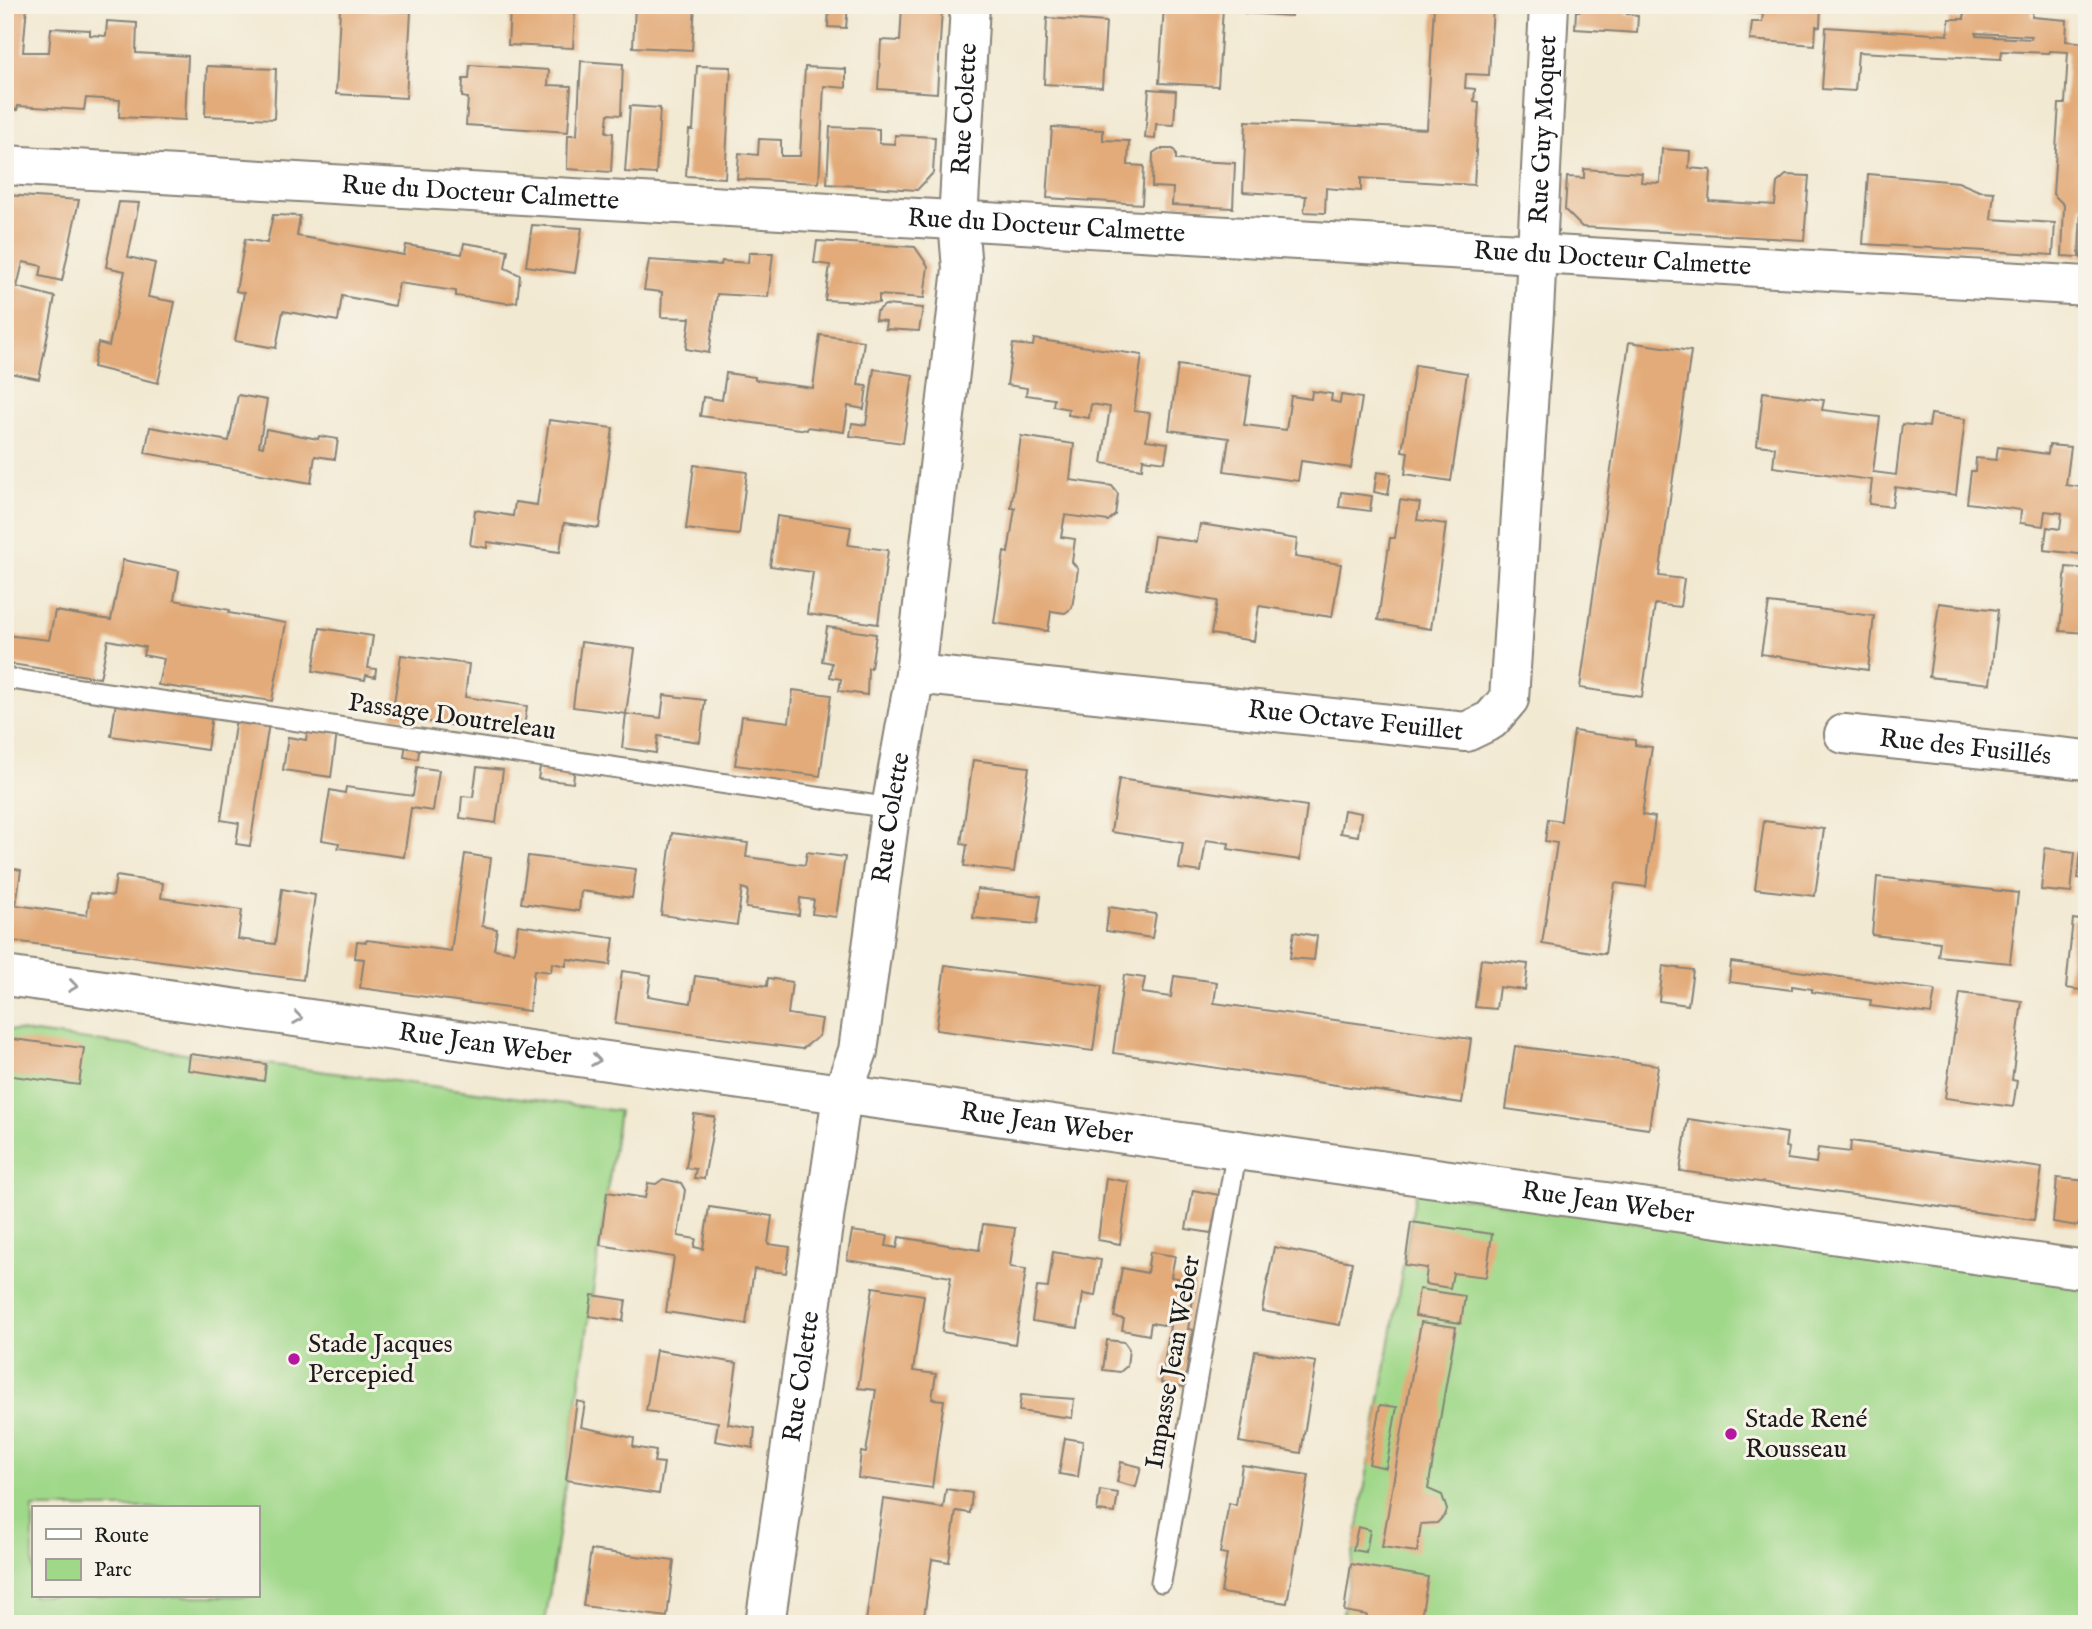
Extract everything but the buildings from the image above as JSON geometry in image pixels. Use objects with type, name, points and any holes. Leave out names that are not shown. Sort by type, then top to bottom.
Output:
[{"type":"street","name":"Rue Colette","points":[[765,1624],[842,1095],[858,1051],[891,808],[915,674],[962,269],[958,221],[970,5]]},
{"type":"street","name":"Rue Guy Moquet","points":[[1538,254],[1549,5]]},
{"type":"street","name":"Rue du Docteur Calmette","points":[[5,165],[2087,286]]},
{"type":"street","name":"Rue Octave Feuillet","points":[[915,674],[1466,732],[1491,720],[1509,699],[1538,254]]},
{"type":"street","name":"Rue des Fusillés","points":[[1843,734],[2087,760]]},
{"type":"street","name":"Rue Jean Weber","points":[[5,976],[2087,1270]]},
{"type":"lane","name":"Passage Doutreleau","points":[[5,678],[891,808]]},
{"type":"lane","name":"Impasse Jean Weber","points":[[1161,1583],[1237,1150]]},
{"type":"green space","name":"Stade Jacques Percepied","points":[[5,1029],[619,1111],[545,1624],[5,1624]]},
{"type":"green space","name":"Stade René Rousseau","points":[[1416,1191],[2087,1285],[2087,1624],[1341,1624]]},
{"type":"place","name":"Stade Jacques Percepied","points":[[294,1359]]},
{"type":"place","name":"Stade René Rousseau","points":[[1731,1434]]}]
